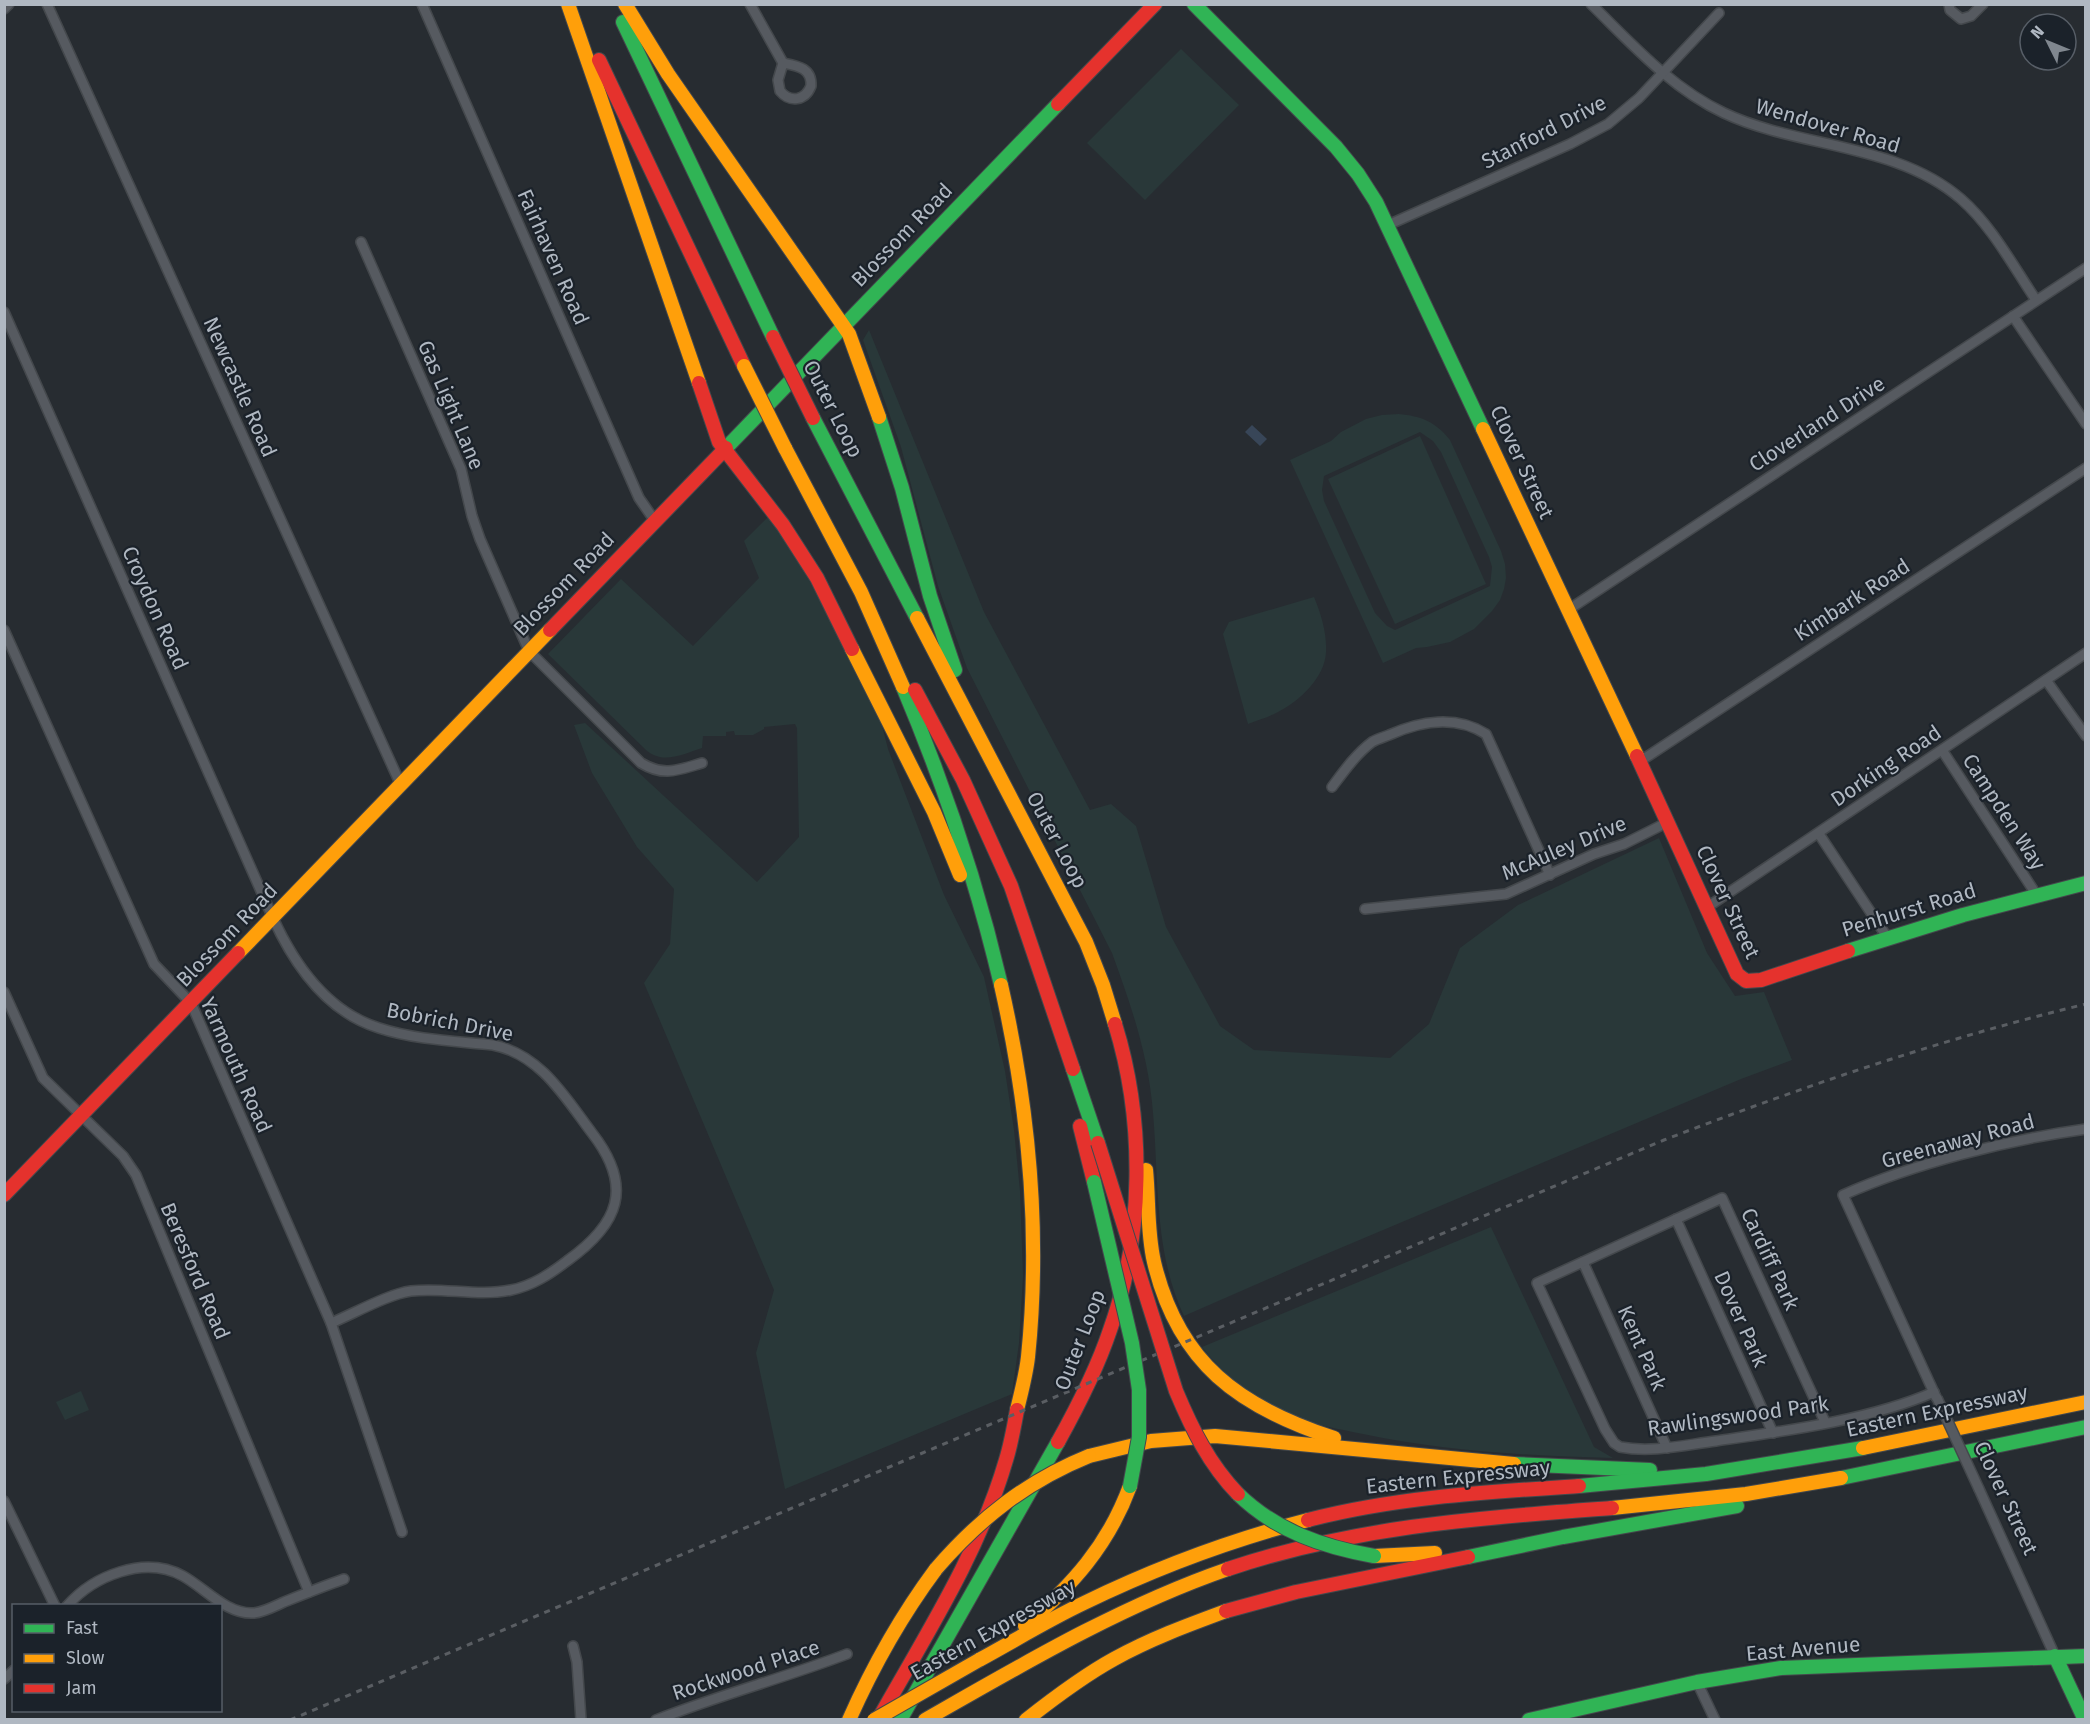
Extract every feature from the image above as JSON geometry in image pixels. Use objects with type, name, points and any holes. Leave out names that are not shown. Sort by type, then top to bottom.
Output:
[{"type":"main road","name":"Outer Loop","points":[[570,4],[744,366],[852,575],[891,657],[950,806],[981,908],[1011,1030],[1025,1118],[1034,1225],[1031,1324],[1020,1404],[1005,1464],[984,1522],[951,1587],[876,1719]]},
{"type":"main road","points":[[570,4],[717,437],[724,450],[777,516],[807,560],[924,791],[960,874],[1011,1030]]},
{"type":"main road","name":"Outer Loop","points":[[615,4],[813,418],[1086,942],[1106,991],[1125,1059],[1134,1121],[1135,1183],[1131,1236],[1118,1306],[1093,1372],[1069,1420],[900,1719]]},
{"type":"main road","points":[[625,4],[673,82],[844,325],[854,345],[887,438],[940,628],[988,752]]},
{"type":"main road","name":"Blossom Road","points":[[4,1195],[1155,4]]},
{"type":"main road","name":"Clover Street","points":[[1194,4],[1344,156],[1364,183],[1388,225],[1668,822],[1732,966],[1737,974],[1746,981]]},
{"type":"main road","points":[[852,575],[944,742],[1011,886],[1098,1143],[1179,1400],[1195,1439],[1206,1456],[1235,1492],[1276,1524],[1318,1544],[1346,1551],[1374,1556],[1419,1555],[1563,1537]]},
{"type":"main road","name":"Penhurst Road","points":[[1746,981],[1761,980],[1887,937],[2036,894],[2085,883]]},
{"type":"main road","points":[[979,1660],[1036,1616],[1080,1575],[1096,1555],[1114,1525],[1130,1486],[1140,1437],[1140,1386],[1133,1347],[1044,981]]},
{"type":"main road","points":[[1125,1059],[1135,1093],[1141,1129],[1155,1265],[1167,1304],[1194,1351],[1226,1386],[1270,1415],[1295,1426],[1331,1437],[1403,1453]]},
{"type":"main road","name":"Eastern Expressway","points":[[876,1719],[1083,1604],[1148,1574],[1231,1542],[1315,1518],[1421,1499],[1669,1478],[1792,1462],[2085,1401]]},
{"type":"main road","name":"Eastern Expressway","points":[[925,1719],[1078,1634],[1142,1603],[1233,1568],[1311,1545],[1425,1524],[1701,1500],[1790,1487],[2085,1427]]},
{"type":"main road","points":[[2034,1438],[2085,1433]]},
{"type":"main road","points":[[849,1719],[887,1643],[916,1596],[936,1569],[970,1531],[1001,1504],[1049,1473],[1089,1456],[1146,1441],[1200,1436],[1248,1438],[1503,1464],[1631,1470],[1685,1470],[1792,1462]]},
{"type":"main road","points":[[1026,1719],[1068,1688],[1114,1659],[1155,1639],[1219,1613],[1308,1590],[1563,1537],[1729,1508],[1860,1474]]},
{"type":"main road","points":[[914,1719],[1009,1529]]},
{"type":"main road","name":"Clover Street","points":[[2055,1656],[2085,1719]]},
{"type":"main road","name":"East Avenue","points":[[1529,1719],[1697,1682],[1792,1667],[2085,1656]]},
{"type":"main road","points":[[930,1719],[951,1705]]},
{"type":"street","points":[[4,9],[9,4]]},
{"type":"street","name":"Newcastle Road","points":[[47,4],[400,783]]},
{"type":"street","name":"Fairhaven Road","points":[[422,4],[639,498],[656,521]]},
{"type":"street","points":[[750,4],[783,63]]},
{"type":"street","name":"Wendover Road","points":[[1591,4],[1662,73],[1708,105],[1759,127],[1883,159],[1934,179],[1961,199],[1983,223],[2036,300]]},
{"type":"street","points":[[1949,4],[1950,10],[1961,19],[1971,16],[1983,4]]},
{"type":"street","name":"Stanford Drive","points":[[1388,225],[1592,133],[1627,109],[1719,13]]},
{"type":"street","name":"Gas Light Lane","points":[[361,242],[461,469],[480,539],[529,651]]},
{"type":"street","name":"Cloverland Drive","points":[[1568,610],[2085,268]]},
{"type":"street","name":"Croydon Road","points":[[4,312],[273,918]]},
{"type":"street","points":[[2013,316],[2085,424]]},
{"type":"street","name":"Kimbark Road","points":[[1639,762],[2085,468]]},
{"type":"street","name":"Yarmouth Road","points":[[4,630],[154,964],[191,1003],[331,1323],[402,1532]]},
{"type":"street","points":[[529,651],[641,763],[653,770],[667,772],[702,763]]},
{"type":"street","name":"Dorking Road","points":[[1706,908],[2085,653]]},
{"type":"street","points":[[2046,680],[2085,736]]},
{"type":"street","points":[[1332,787],[1351,762],[1373,741],[1410,726],[1446,722],[1473,726],[1486,734],[1550,875]]},
{"type":"street","name":"Campden Way","points":[[1942,750],[2036,894]]},
{"type":"street","name":"McAuley Drive","points":[[1365,909],[1506,894],[1594,854],[1624,844],[1668,822]]},
{"type":"street","points":[[1819,834],[1887,937]]},
{"type":"street","name":"Bobrich Drive","points":[[273,918],[287,947],[303,971],[330,998],[359,1020],[403,1035],[506,1047],[534,1063],[594,1134],[614,1166],[616,1176],[612,1212],[600,1232],[578,1254],[535,1282],[498,1292],[409,1291],[331,1323]]},
{"type":"street","name":"Beresford Road","points":[[4,992],[43,1078],[123,1156],[136,1175],[309,1592]]},
{"type":"street","name":"Greenaway Road","points":[[1843,1195],[1891,1176],[1995,1146],[2085,1130]]},
{"type":"street","name":"Clover Street","points":[[1843,1195],[2055,1656]]},
{"type":"street","name":"Cardiff Park","points":[[1537,1283],[1722,1198],[1825,1422]]},
{"type":"street","name":"Dover Park","points":[[1676,1220],[1773,1433]]},
{"type":"street","name":"Kent Park","points":[[1583,1262],[1667,1448]]},
{"type":"street","name":"Rawlingswood Park","points":[[1537,1283],[1609,1437],[1620,1448],[1667,1448],[1773,1433],[1887,1409],[1935,1395]]},
{"type":"street","points":[[4,1501],[7,1516],[54,1604]]},
{"type":"street","points":[[68,1604],[98,1580],[141,1568],[174,1572],[232,1609],[254,1613],[344,1579]]},
{"type":"street","points":[[573,1646],[577,1662],[581,1719]]},
{"type":"street","name":"Rockwood Place","points":[[656,1719],[847,1654]]},
{"type":"street","points":[[1697,1682],[1714,1719]]},
{"type":"shaded area","points":[[1181,49],[1239,105],[1145,200],[1087,143]]},
{"type":"shaded area","points":[[869,330],[984,612],[1090,810],[1111,804],[1136,826],[1166,927],[1220,1026],[1254,1050],[1390,1058],[1429,1024],[1460,948],[1518,905],[1659,838],[1707,953],[1735,996],[1764,992],[1792,1060],[1741,1079],[1184,1316],[1167,1267],[1160,1216],[1151,1092],[1132,1012],[1112,953],[967,668],[938,586],[901,447],[863,340]]},
{"type":"shaded area","points":[[1399,414],[1421,418],[1434,424],[1450,440],[1501,551],[1506,578],[1500,600],[1474,629],[1450,642],[1416,648],[1383,663],[1290,460],[1331,441],[1341,432],[1366,419]],"holes":[[[1420,432],[1433,441],[1441,452],[1489,557],[1492,567],[1490,586],[1395,630],[1387,626],[1375,613],[1324,501],[1322,490],[1324,476]]]},
{"type":"shaded area","points":[[1420,436],[1486,584],[1395,624],[1328,479]]},
{"type":"shaded area","points":[[769,516],[788,540],[879,714],[888,749],[944,895],[984,977],[1005,1071],[1014,1130],[1020,1191],[1023,1276],[1019,1343],[1012,1394],[785,1489],[756,1353],[774,1290],[644,983],[670,944],[674,889],[637,847],[592,773],[574,725],[585,723],[757,882],[799,837],[797,728],[795,724],[764,727],[753,735],[735,735],[734,731],[726,732],[726,736],[703,736],[702,748],[673,757],[659,757],[646,750],[548,654],[621,579],[693,646],[759,578],[744,541]]},
{"type":"shaded area","points":[[1314,597],[1326,638],[1325,661],[1321,670],[1310,687],[1295,702],[1275,714],[1248,724],[1223,634],[1229,622]]},
{"type":"shaded area","points":[[1491,1227],[1594,1447],[1613,1458],[1456,1449],[1394,1440],[1318,1424],[1266,1404],[1242,1388],[1202,1347]]},
{"type":"shaded area","points":[[81,1391],[89,1410],[65,1420],[56,1402]]},
{"type":"water","points":[[1252,425],[1267,439],[1260,446],[1245,432]]},
{"type":"railway","points":[[290,1720],[1664,1140],[1872,1065],[1925,1048],[2086,1004]]},
{"type":"traffic: fast","points":[[1194,4],[1336,147],[1358,174],[1376,202],[1483,429]]},
{"type":"traffic: fast","points":[[623,22],[773,337]]},
{"type":"traffic: fast","points":[[726,448],[1058,104]]},
{"type":"traffic: fast","points":[[879,417],[902,488],[930,596],[955,670]]},
{"type":"traffic: fast","points":[[813,418],[917,618]]},
{"type":"traffic: fast","points":[[903,687],[958,834],[1001,985]]},
{"type":"traffic: fast","points":[[1848,951],[1963,915],[2086,883]]},
{"type":"traffic: fast","points":[[1073,1069],[1098,1143]]},
{"type":"traffic: fast","points":[[1094,1182],[1132,1343],[1139,1390],[1139,1437],[1130,1486]]},
{"type":"traffic: fast","points":[[1841,1478],[2086,1427]]},
{"type":"traffic: fast","points":[[900,1720],[1058,1442]]},
{"type":"traffic: fast","points":[[1579,1486],[1706,1474],[1863,1448]]},
{"type":"traffic: fast","points":[[1514,1464],[1650,1470]]},
{"type":"traffic: fast","points":[[1238,1494],[1268,1518],[1301,1536],[1337,1548],[1374,1556]]},
{"type":"traffic: fast","points":[[1468,1557],[1563,1537],[1737,1506]]},
{"type":"traffic: fast","points":[[2055,1656],[2085,1720]]},
{"type":"traffic: fast","points":[[1529,1720],[1697,1682],[1781,1668],[2086,1656]]},
{"type":"traffic: slow","points":[[568,4],[699,383]]},
{"type":"traffic: slow","points":[[625,4],[668,74],[849,334],[879,417]]},
{"type":"traffic: slow","points":[[744,366],[785,448]]},
{"type":"traffic: slow","points":[[1483,429],[1637,756]]},
{"type":"traffic: slow","points":[[785,448],[861,592],[903,687]]},
{"type":"traffic: slow","points":[[917,618],[1086,942],[1115,1024]]},
{"type":"traffic: slow","points":[[238,953],[550,630]]},
{"type":"traffic: slow","points":[[852,649],[934,812],[960,875]]},
{"type":"traffic: slow","points":[[1001,985],[1019,1077],[1033,1216],[1032,1310],[1028,1357],[1017,1410]]},
{"type":"traffic: slow","points":[[1146,1170],[1149,1228],[1154,1262],[1165,1297],[1179,1328],[1196,1354],[1217,1376],[1269,1412],[1334,1438]]},
{"type":"traffic: slow","points":[[1863,1448],[2086,1402]]},
{"type":"traffic: slow","points":[[1089,1456],[1151,1441],[1215,1436],[1514,1464]]},
{"type":"traffic: slow","points":[[936,1569],[969,1534],[1005,1503],[1045,1477],[1089,1456]]},
{"type":"traffic: slow","points":[[1612,1508],[1746,1494],[1841,1478]]},
{"type":"traffic: slow","points":[[1025,1626],[1073,1580],[1100,1546],[1130,1486]]},
{"type":"traffic: slow","points":[[979,1660],[1044,1623],[1139,1578],[1222,1546],[1308,1520]]},
{"type":"traffic: slow","points":[[1374,1556],[1435,1553]]},
{"type":"traffic: slow","points":[[849,1720],[888,1642],[936,1569]]},
{"type":"traffic: slow","points":[[925,1720],[1036,1657],[1111,1618],[1149,1600],[1228,1569]]},
{"type":"traffic: slow","points":[[1026,1720],[1080,1680],[1114,1659],[1155,1639],[1226,1611]]},
{"type":"traffic: slow","points":[[874,1720],[979,1660]]},
{"type":"traffic: jam","points":[[1058,104],[1155,4]]},
{"type":"traffic: jam","points":[[599,60],[744,366]]},
{"type":"traffic: jam","points":[[773,337],[813,418]]},
{"type":"traffic: jam","points":[[699,383],[719,442],[783,525],[817,578],[852,649]]},
{"type":"traffic: jam","points":[[550,630],[726,448]]},
{"type":"traffic: jam","points":[[915,690],[963,780],[1011,886],[1073,1069]]},
{"type":"traffic: jam","points":[[1637,756],[1737,974],[1746,981],[1761,980],[1848,951]]},
{"type":"traffic: jam","points":[[4,1195],[238,953]]},
{"type":"traffic: jam","points":[[1058,1442],[1087,1387],[1105,1345],[1121,1294],[1129,1256],[1134,1217],[1136,1138],[1132,1099],[1115,1024]]},
{"type":"traffic: jam","points":[[1080,1126],[1094,1182]]},
{"type":"traffic: jam","points":[[1098,1143],[1176,1391],[1202,1446],[1218,1471],[1238,1494]]},
{"type":"traffic: jam","points":[[878,1720],[950,1593],[981,1528],[1006,1460],[1017,1410]]},
{"type":"traffic: jam","points":[[1308,1520],[1409,1501],[1477,1493],[1579,1486]]},
{"type":"traffic: jam","points":[[1228,1569],[1276,1554],[1371,1533],[1466,1520],[1612,1508]]},
{"type":"traffic: jam","points":[[1226,1611],[1296,1592],[1468,1557]]}]
